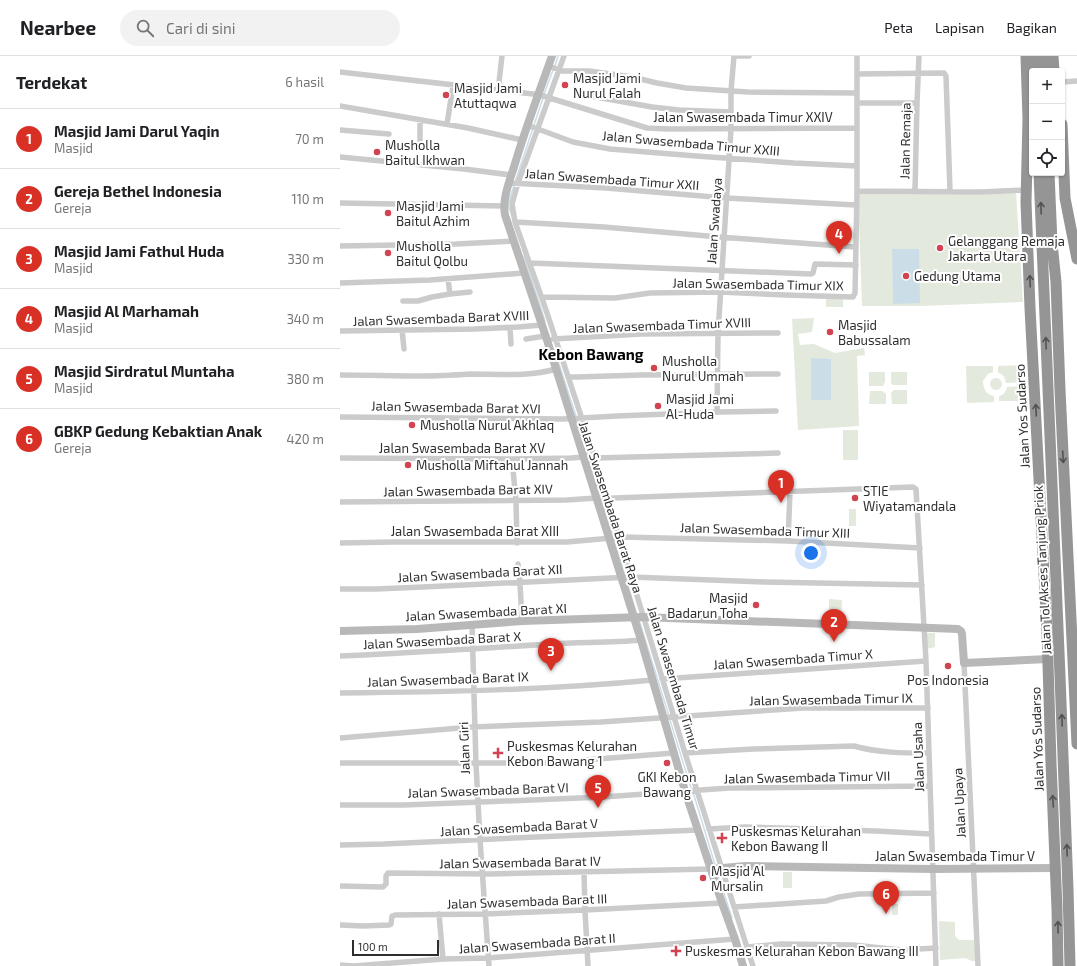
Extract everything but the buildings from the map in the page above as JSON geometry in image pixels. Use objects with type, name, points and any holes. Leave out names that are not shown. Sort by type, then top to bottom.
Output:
[{"type":"highway","name":"Jalan Yos Sudarso","points":[[1026,56],[1028,119],[1026,190],[1030,308],[1038,439],[1056,868],[1066,962]]},
{"type":"highway","points":[[1036,56],[1036,68]]},
{"type":"highway","points":[[1045,56],[1046,68]]},
{"type":"highway","points":[[1053,56],[1054,68]]},
{"type":"highway","points":[[1063,140],[1065,198],[1077,259]]},
{"type":"highway","name":"Jalan Tol Akses Tanjung Priok","points":[[1040,176],[1056,282],[1077,744]]},
{"type":"highway","name":"Jalan Tol Akses Tanjung Priok","points":[[1049,176],[1060,676],[1068,889],[1066,962]]},
{"type":"highway","points":[[1051,243],[1055,176]]},
{"type":"highway","points":[[1038,439],[1045,471],[1055,670],[1060,676]]},
{"type":"street","points":[[498,91],[502,56]]},
{"type":"street","name":"Jalan Swasembada Barat Raya","points":[[552,56],[554,68],[543,96],[522,140],[513,182],[504,206],[505,215],[542,325],[550,339],[556,369],[576,419],[585,459],[597,499],[614,537],[639,617],[641,640],[652,680],[665,717],[674,753],[698,830],[743,966]]},
{"type":"street","points":[[564,56],[554,68],[543,96],[538,129],[513,182],[512,204],[515,222],[542,297],[550,339],[568,377],[576,419],[595,458],[607,499],[614,537]]},
{"type":"street","name":"Jalan Swadaya","points":[[717,412],[718,333],[734,56]]},
{"type":"street","points":[[738,56],[749,56]]},
{"type":"street","name":"Jalan Swasembada Timur XIX","points":[[542,297],[615,298],[650,293],[720,292],[854,296],[857,191],[856,56]]},
{"type":"street","name":"Jalan Remaja","points":[[857,191],[915,191],[919,56]]},
{"type":"street","points":[[554,68],[632,77],[686,88],[748,92],[857,93]]},
{"type":"street","name":"Jalan Swasembada Timur XXIV","points":[[340,72],[543,96],[647,128],[857,128]]},
{"type":"street","points":[[857,74],[942,72],[945,74],[950,191]]},
{"type":"street","points":[[1065,82],[1077,81]]},
{"type":"street","points":[[447,124],[453,86]]},
{"type":"street","points":[[579,94],[652,107],[679,110],[731,112]]},
{"type":"street","points":[[857,103],[917,103]]},
{"type":"street","points":[[340,106],[447,124],[522,140]]},
{"type":"street","points":[[420,120],[420,145]]},
{"type":"street","name":"Jalan Swasembada Timur XXIII","points":[[528,125],[573,142],[610,149],[729,159],[857,166]]},
{"type":"street","points":[[340,130],[389,134]]},
{"type":"street","name":"Jalan Swasembada Timur XXII","points":[[340,157],[464,169],[513,182],[726,198],[856,205]]},
{"type":"street","points":[[915,191],[1026,190]]},
{"type":"street","points":[[340,203],[504,206]]},
{"type":"street","points":[[515,222],[604,227],[855,247]]},
{"type":"street","points":[[340,246],[456,244],[514,241]]},
{"type":"street","points":[[530,263],[721,272],[812,274],[814,273],[815,264],[856,265]]},
{"type":"street","points":[[340,283],[448,279],[524,273]]},
{"type":"street","points":[[448,279],[450,294]]},
{"type":"street","points":[[403,301],[418,301],[432,297],[470,292]]},
{"type":"street","name":"Jalan Swasembada Barat XVIII","points":[[340,332],[510,328],[542,325]]},
{"type":"street","points":[[510,328],[511,344]]},
{"type":"street","points":[[402,330],[404,350]]},
{"type":"street","name":"Jalan Swasembada Timur XVIII","points":[[526,339],[642,334],[778,333]]},
{"type":"street","points":[[340,375],[422,376],[528,374],[556,369]]},
{"type":"street","points":[[568,377],[778,374]]},
{"type":"street","name":"Jalan Swasembada Barat XVI","points":[[340,417],[576,419],[717,412],[776,411]]},
{"type":"street","name":"Jalan Swasembada Barat XV","points":[[340,458],[585,459],[778,453]]},
{"type":"street","points":[[512,459],[516,501],[517,543]]},
{"type":"street","name":"Jalan Usaha","points":[[790,492],[916,488],[917,490],[928,708],[936,966]]},
{"type":"street","points":[[788,541],[790,492]]},
{"type":"street","name":"Jalan Swasembada Barat XIV","points":[[340,502],[567,500],[790,492]]},
{"type":"street","name":"Jalan Swasembada Timur XIII","points":[[614,537],[788,541],[920,548]]},
{"type":"street","name":"Jalan Swasembada Barat XIII","points":[[340,543],[578,542],[614,537]]},
{"type":"street","points":[[518,564],[522,621]]},
{"type":"street","name":"Jalan Swasembada Barat XII","points":[[340,589],[376,589],[626,578],[922,585]]},
{"type":"street","name":"Jalan Swasembada Barat XI","points":[[340,631],[416,629],[522,621],[639,617],[960,629],[962,634],[964,663]]},
{"type":"street","name":"Jalan Swasembada Timur","points":[[639,617],[662,679],[753,966]]},
{"type":"street","name":"Jalan Giri","points":[[472,624],[474,727],[488,966]]},
{"type":"street","name":"Jalan Swasembada Barat X","points":[[340,656],[364,656],[641,640]]},
{"type":"street","points":[[964,663],[1048,659]]},
{"type":"street","name":"Jalan Swasembada Timur X","points":[[662,679],[926,662]]},
{"type":"street","name":"Jalan Upaya","points":[[964,663],[978,966]]},
{"type":"street","name":"Jalan Swasembada Barat IX","points":[[340,693],[474,691],[608,684],[652,680]]},
{"type":"street","name":"Jalan Swasembada Timur IX","points":[[340,738],[474,727],[601,722],[803,708],[928,708]]},
{"type":"street","points":[[685,753],[854,746],[904,753],[929,753]]},
{"type":"street","points":[[340,763],[547,763],[674,753]]},
{"type":"street","name":"Jalan Swasembada Timur VII","points":[[687,791],[729,788],[930,786]]},
{"type":"street","name":"Jalan Swasembada Barat VI","points":[[340,805],[404,805],[687,791]]},
{"type":"street","points":[[709,829],[745,827],[931,834]]},
{"type":"street","name":"Jalan Swasembada Barat V","points":[[340,845],[698,830]]},
{"type":"street","name":"Jalan Swasembada Timur V","points":[[712,869],[746,866],[932,869],[1056,868]]},
{"type":"street","name":"Jalan Swasembada Barat IV","points":[[340,886],[383,887],[386,884],[386,876],[388,873],[482,874],[712,869]]},
{"type":"street","points":[[584,872],[584,910],[588,966]]},
{"type":"street","points":[[734,907],[830,901],[839,897],[859,894],[934,893]]},
{"type":"street","name":"Jalan Swasembada Barat III","points":[[340,925],[389,925],[391,924],[391,918],[393,915],[485,914],[722,903]]},
{"type":"street","points":[[439,914],[443,959]]},
{"type":"street","name":"Jalan Swasembada Barat II","points":[[340,965],[422,964],[443,959],[488,958],[735,939]]},
{"type":"street","points":[[747,947],[781,944],[853,946],[901,950],[936,948]]},
{"type":"shaded area","name":"Gelanggang Remaja Jakarta Utara","points":[[1016,192],[1023,302],[920,306],[862,306],[858,193]]},
{"type":"shaded area","points":[[826,299],[843,299],[843,307],[826,307]]},
{"type":"shaded area","points":[[814,318],[812,332],[798,334],[800,345],[814,344],[835,353],[864,348],[865,355],[857,356],[859,426],[798,430],[792,319]]},
{"type":"shaded area","points":[[1024,365],[1024,382],[1006,383],[1003,375],[998,373],[998,366]]},
{"type":"shaded area","points":[[966,366],[993,366],[993,372],[988,374],[983,381],[986,391],[994,396],[994,402],[967,403]]},
{"type":"shaded area","points":[[869,372],[885,372],[885,382],[883,386],[869,386]]},
{"type":"shaded area","points":[[891,372],[907,372],[907,385],[893,385],[891,383]]},
{"type":"shaded area","points":[[994,378],[998,378],[1002,384],[998,390],[994,390],[990,386],[990,382]]},
{"type":"shaded area","points":[[1024,386],[1025,401],[999,401],[999,396],[1004,393],[1007,387]]},
{"type":"shaded area","points":[[894,390],[907,390],[907,404],[892,404],[891,393]]},
{"type":"shaded area","points":[[870,391],[882,391],[886,394],[886,404],[869,404]]},
{"type":"shaded area","points":[[843,430],[858,430],[858,460],[843,460]]},
{"type":"shaded area","points":[[849,509],[856,509],[856,526],[849,526]]},
{"type":"shaded area","points":[[829,599],[842,600],[841,619],[829,618]]},
{"type":"shaded area","points":[[926,633],[935,633],[935,647],[927,649]]},
{"type":"shaded area","points":[[783,872],[792,872],[792,888],[783,888]]},
{"type":"shaded area","points":[[892,904],[898,904],[898,915],[892,915]]},
{"type":"shaded area","points":[[939,921],[955,922],[955,936],[959,940],[974,940],[976,961],[965,958],[940,960]]},
{"type":"water","name":"Gedung Utama","points":[[892,249],[919,249],[920,303],[893,304]]},
{"type":"water","points":[[811,358],[831,359],[831,400],[811,400]]},
{"type":"waterway","points":[[555,66],[558,56]]},
{"type":"waterway","points":[[544,94],[553,70]]},
{"type":"waterway","points":[[515,182],[543,98]]},
{"type":"waterway","points":[[512,216],[508,205],[514,185]]},
{"type":"waterway","points":[[524,256],[545,321]]},
{"type":"waterway","points":[[556,355],[576,416]]},
{"type":"waterway","points":[[577,420],[589,458]]},
{"type":"waterway","points":[[590,462],[601,498]]},
{"type":"waterway","points":[[602,502],[613,536]]},
{"type":"waterway","points":[[614,540],[637,615]]},
{"type":"waterway","points":[[639,620],[669,716]]},
{"type":"waterway","points":[[670,720],[691,788]]},
{"type":"waterway","points":[[693,792],[715,865]]},
{"type":"waterway","points":[[717,872],[732,918]]},
{"type":"place","name":"Masjid Jami Nurul Falah","points":[[565,85]]},
{"type":"place","name":"Masjid Jami Atuttaqwa","points":[[446,95]]},
{"type":"place","name":"Musholla Baitul Ikhwan","points":[[377,152]]},
{"type":"place","name":"Masjid Jami Baitul Azhim","points":[[388,213]]},
{"type":"place","name":"Gelanggang Remaja Jakarta Utara","points":[[940,248]]},
{"type":"place","name":"Musholla Baitul Qolbu","points":[[388,253]]},
{"type":"place","name":"Masjid Al Marhamah","points":[[839,254]]},
{"type":"place","name":"Gedung Utama","points":[[906,276]]},
{"type":"place","name":"Masjid Babussalam","points":[[830,332]]},
{"type":"place","name":"Musholla Nurul Ummah","points":[[654,368]]},
{"type":"place","name":"Masjid Jami Al-Huda","points":[[658,406]]},
{"type":"place","name":"Musholla Nurul Akhlaq","points":[[412,425]]},
{"type":"place","name":"Musholla Miftahul Jannah","points":[[408,465]]},
{"type":"place","name":"STIE Wiyatamandala","points":[[855,498]]},
{"type":"place","name":"Masjid Jami Darul Yaqin","points":[[781,503]]},
{"type":"place","name":"Masjid Badarun Toha","points":[[756,605]]},
{"type":"place","name":"Gereja Bethel Indonesia","points":[[834,642]]},
{"type":"place","name":"Pos Indonesia","points":[[948,666]]},
{"type":"place","name":"Masjid Jami Fathul Huda","points":[[551,671]]},
{"type":"place","name":"Puskesmas Kelurahan Kebon Bawang 1","points":[[498,753]]},
{"type":"place","name":"GKI Kebon Bawang","points":[[667,763]]},
{"type":"place","name":"Masjid Sirdratul Muntaha","points":[[598,808]]},
{"type":"place","name":"Puskesmas Kelurahan Kebon Bawang II","points":[[722,838]]},
{"type":"place","name":"Masjid Al Mursalin","points":[[703,878]]},
{"type":"place","name":"GBKP Gedung Kebaktian Anak","points":[[886,914]]},
{"type":"place","name":"Puskesmas Kelurahan Kebon Bawang III","points":[[676,951]]},
{"type":"district","name":"Kebon Bawang","points":[[591,355]]}]
